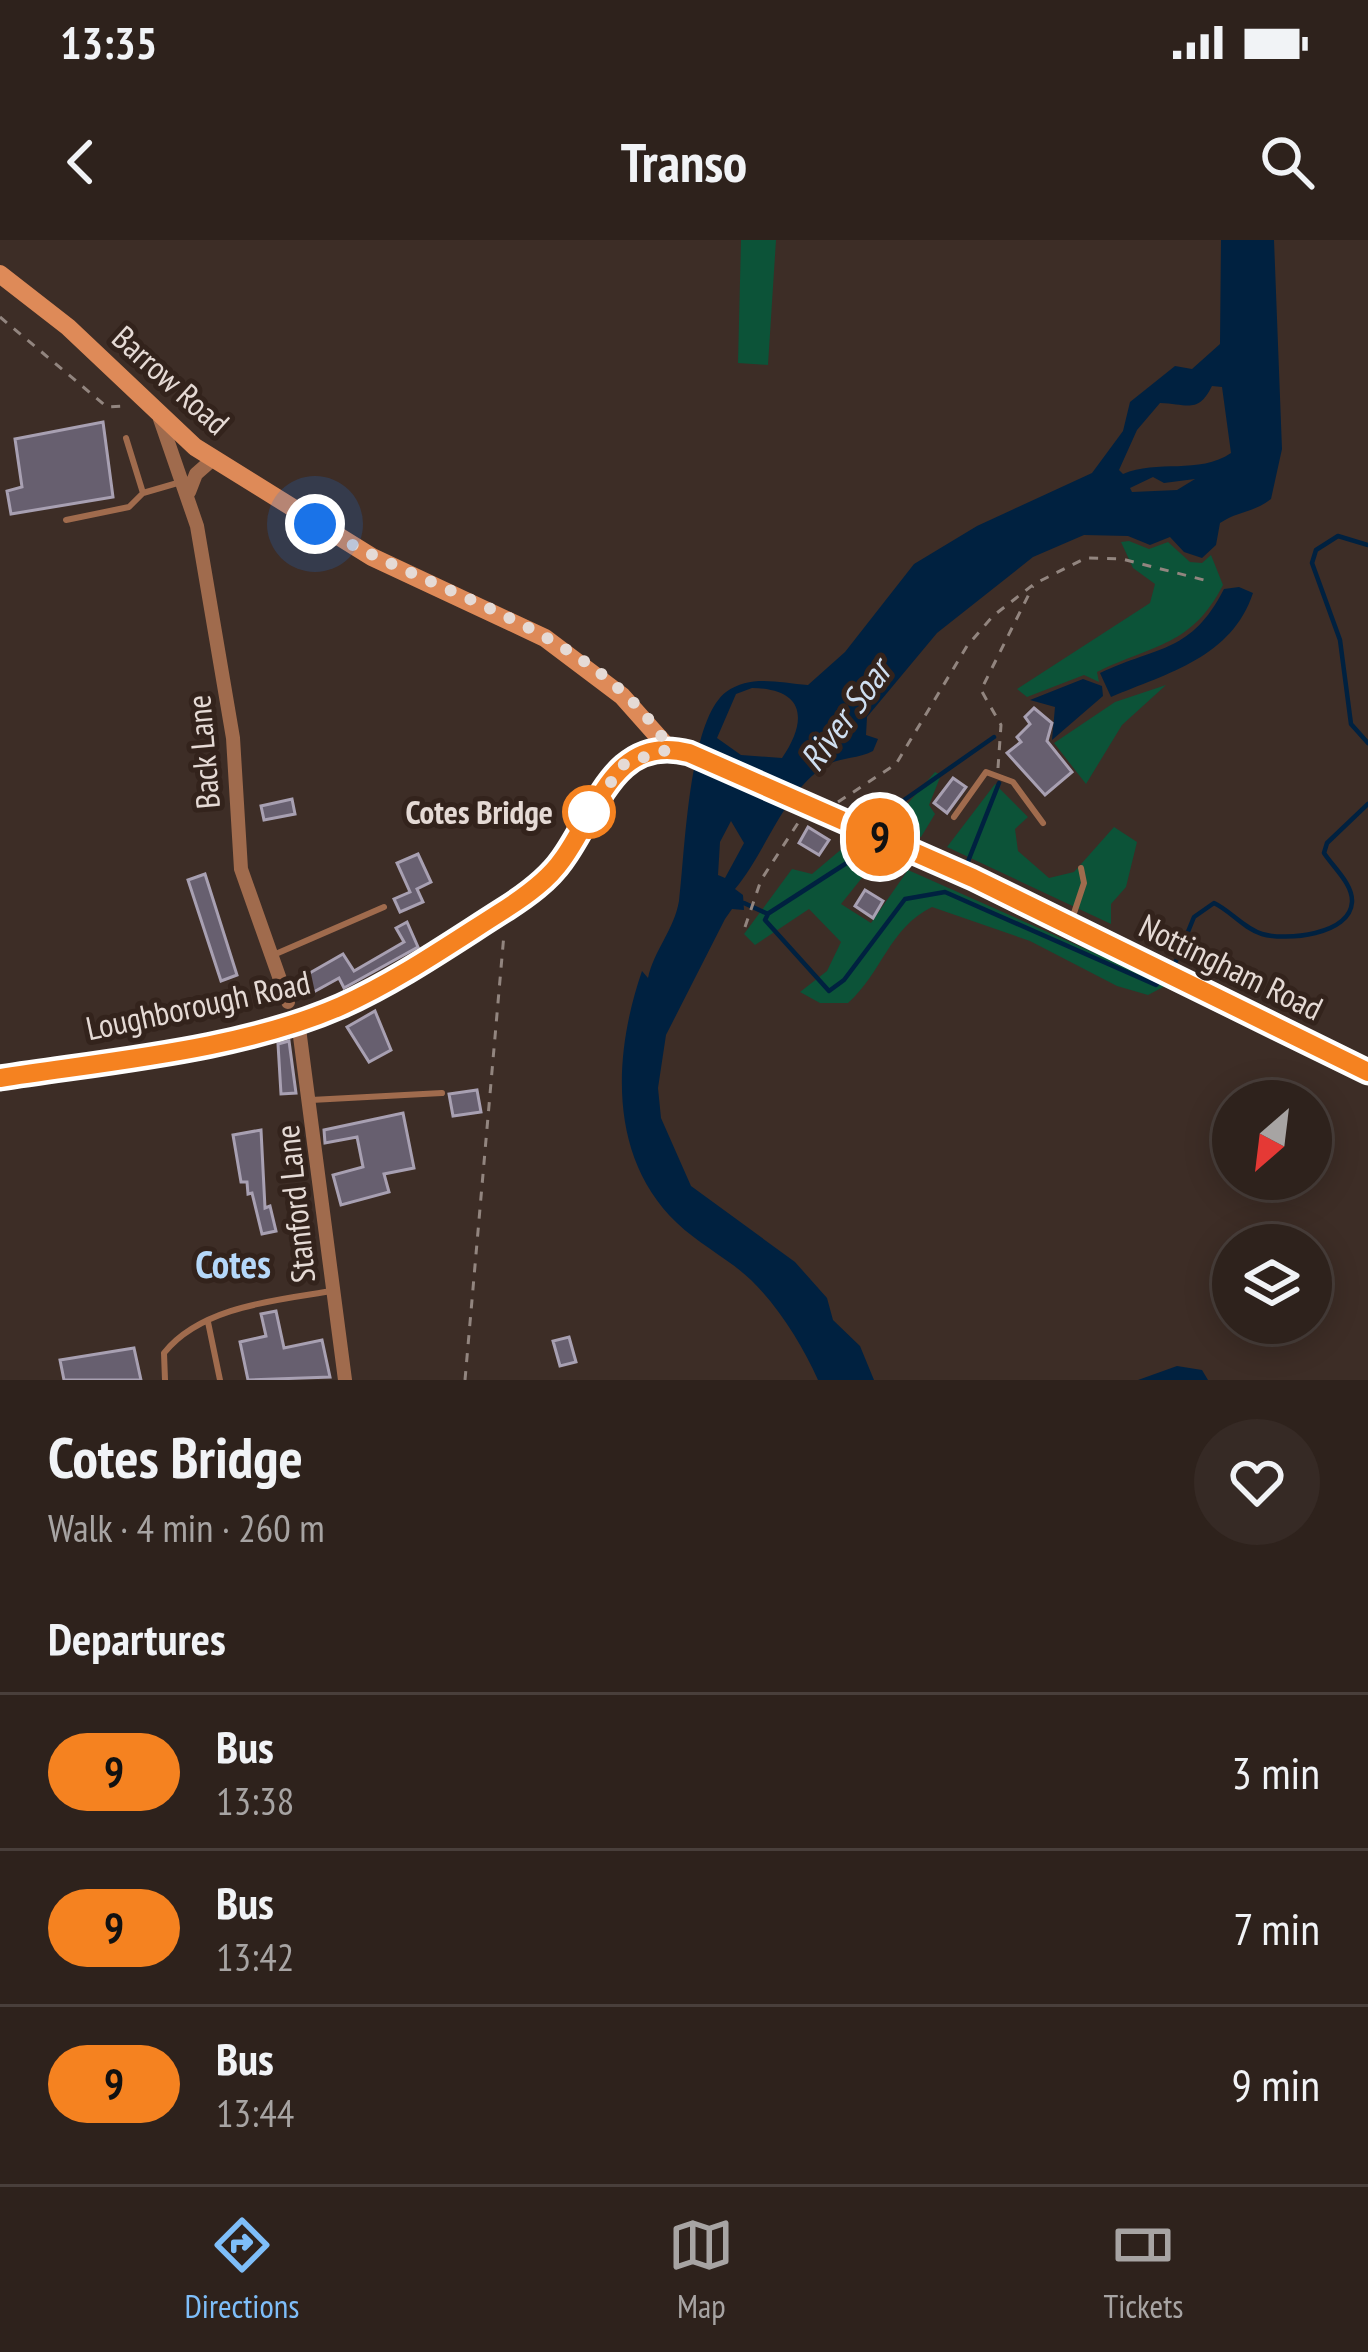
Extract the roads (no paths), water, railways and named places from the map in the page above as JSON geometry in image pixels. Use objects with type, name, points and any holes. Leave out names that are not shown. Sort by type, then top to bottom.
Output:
[{"type":"main road","name":"Barrow Road","points":[[0,274],[68,327],[160,419],[213,459],[372,557],[545,638],[622,696],[679,751]]},
{"type":"main road","name":"Nottingham Road","points":[[679,751],[848,818],[1349,1062]]},
{"type":"main road","name":"Loughborough Road","points":[[0,1078],[360,997],[507,908],[564,857],[617,770],[636,756],[679,751]]},
{"type":"street","name":"Back Lane","points":[[160,419],[187,486],[233,738],[241,869],[293,1012]]},
{"type":"street","points":[[187,486],[213,459]]},
{"type":"street","name":"Stanford Lane","points":[[293,1012],[310,1100],[345,1380]]},
{"type":"lane","points":[[126,438],[143,493]]},
{"type":"lane","points":[[66,520],[129,508],[143,493],[187,486]]},
{"type":"lane","points":[[953,818],[986,772],[1013,782],[1043,823]]},
{"type":"lane","points":[[1071,924],[1084,883],[1081,868]]},
{"type":"lane","points":[[270,956],[384,907]]},
{"type":"lane","points":[[310,1100],[442,1093]]},
{"type":"lane","points":[[165,1380],[164,1353],[208,1322],[256,1304],[332,1291]]},
{"type":"lane","points":[[208,1322],[220,1380]]},
{"type":"water","name":"River Soar","points":[[1221,240],[1274,240],[1282,449],[1271,499],[1220,523],[1216,545],[1202,558],[1184,552],[1170,537],[1150,545],[1128,536],[1084,535],[1033,557],[937,633],[867,717],[866,735],[878,739],[873,751],[827,765],[787,806],[735,889],[743,895],[744,910],[732,909],[725,919],[666,1035],[658,1088],[661,1118],[691,1186],[795,1262],[827,1298],[833,1320],[860,1346],[874,1380],[818,1380],[789,1327],[761,1291],[686,1231],[654,1197],[628,1136],[622,1070],[632,1003],[642,971],[648,978],[679,901],[690,790],[703,730],[713,707],[736,686],[766,681],[808,685],[845,652],[914,564],[977,526],[1092,473],[1123,431],[1130,402],[1175,366],[1192,369],[1220,344]],"holes":[[[1212,386],[1222,387],[1231,453],[1192,465],[1123,474],[1119,470],[1137,430],[1160,403],[1202,401]],[[1153,477],[1164,483],[1195,479],[1177,490],[1132,492],[1130,488]],[[752,688],[770,690],[792,701],[797,709],[796,731],[782,758],[741,755],[717,738],[736,694]],[[731,821],[744,843],[725,878],[718,875],[720,842]]]},
{"type":"water","points":[[1239,587],[1253,593],[1243,615],[1214,648],[1111,697],[1100,673],[1186,636],[1212,610],[1224,589]]},
{"type":"water","points":[[1083,679],[1102,686],[1103,696],[1052,740],[1055,707],[1030,700]]},
{"type":"water","points":[[1177,1366],[1202,1370],[1208,1380],[1138,1380]]},
{"type":"waterway","points":[[1368,545],[1338,536],[1316,550],[1312,563],[1340,640],[1351,724],[1368,743]]},
{"type":"waterway","points":[[876,829],[887,812],[994,737]]},
{"type":"waterway","points":[[965,869],[999,783]]},
{"type":"waterway","points":[[1174,966],[1194,917],[1214,903],[1249,928],[1273,936],[1315,933],[1340,922],[1349,913],[1351,895],[1324,853],[1327,843],[1368,804]]},
{"type":"waterway","points":[[769,913],[859,855],[870,838]]},
{"type":"waterway","points":[[744,903],[768,914],[765,920],[829,991],[844,980],[905,899],[945,892],[1156,985],[1162,978]]},
{"type":"place","name":"Cotes Bridge","points":[[589,812]]},
{"type":"district","name":"Cotes","points":[[233,1264]]}]
